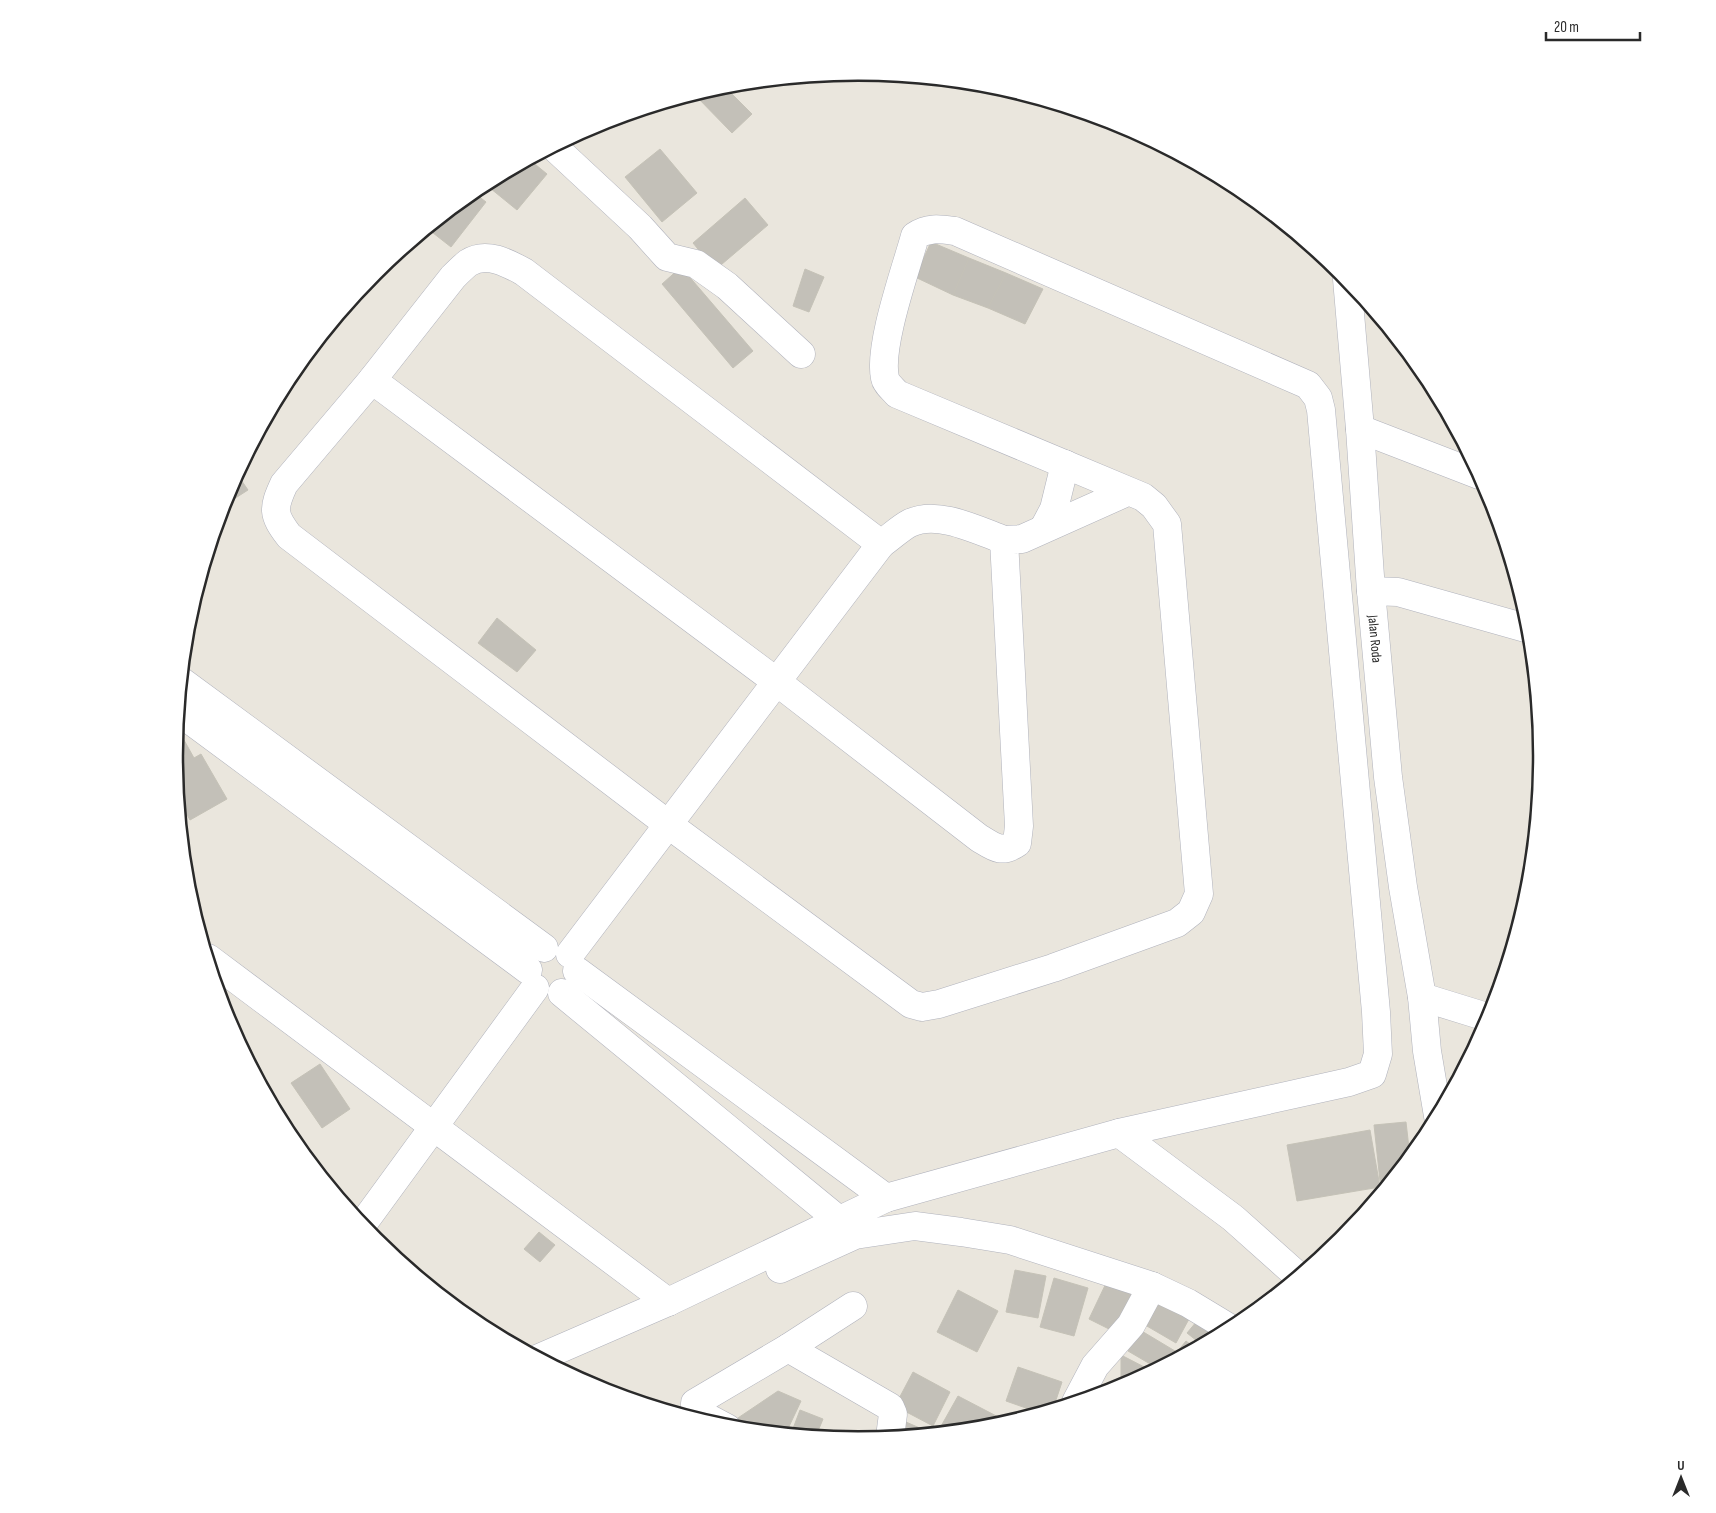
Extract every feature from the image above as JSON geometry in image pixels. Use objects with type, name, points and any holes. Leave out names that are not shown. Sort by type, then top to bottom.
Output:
[{"type":"street","points":[[559,151],[640,227],[667,257],[696,264],[727,286],[801,354]]},
{"type":"street","points":[[546,1355],[668,1302],[886,1198],[1119,1133],[1349,1082],[1372,1074],[1378,1054],[1321,410],[1318,398],[1308,385],[955,231],[936,228],[923,230],[915,236],[888,332],[884,358],[885,380],[897,394],[1103,480],[1127,492],[1143,497],[1154,506],[1167,524],[1199,894],[1191,912],[1177,923],[1053,968],[938,1004],[922,1007],[911,1004],[668,825],[289,536],[278,522],[276,503],[284,484],[372,380],[453,277],[469,262],[487,258],[507,262],[524,272],[881,544]]},
{"type":"street","name":"Jalan Roda","points":[[1351,295],[1360,429],[1379,591],[1388,777],[1403,887],[1422,997],[1427,1051],[1436,1105]]},
{"type":"street","points":[[372,380],[777,682],[979,838],[996,848],[1009,848],[1016,843],[1019,826],[1004,540]]},
{"type":"street","points":[[1360,429],[1470,472]]},
{"type":"street","points":[[1044,528],[1054,509],[1065,464]]},
{"type":"street","points":[[184,715],[531,979],[542,993],[552,996],[562,994],[572,985],[574,962],[668,825],[881,544],[910,523],[926,520],[954,521],[1004,540],[1022,539],[1127,492]]},
{"type":"street","points":[[1379,591],[1427,600],[1520,627]]},
{"type":"street","points":[[187,685],[544,948]]},
{"type":"street","points":[[366,1219],[433,1126],[531,979],[530,961],[535,953],[553,946],[563,948],[574,962],[886,1198]]},
{"type":"street","points":[[216,964],[668,1302]]},
{"type":"street","points":[[562,994],[840,1221]]},
{"type":"street","points":[[1422,997],[1482,1015]]},
{"type":"street","points":[[1119,1133],[1233,1218],[1293,1272]]},
{"type":"street","points":[[563,1364],[825,1250],[855,1235],[915,1226],[1010,1240],[1152,1286],[1188,1303],[1223,1324]]},
{"type":"street","points":[[1080,1394],[1095,1366],[1131,1325],[1152,1286]]},
{"type":"street","points":[[698,1412],[695,1410],[695,1404],[853,1306]]},
{"type":"street","points":[[788,1348],[890,1406],[893,1414],[891,1431]]},
{"type":"building","points":[[731,93],[752,114],[732,133],[700,100]]},
{"type":"building","points":[[660,149],[697,193],[662,222],[625,177]]},
{"type":"building","points":[[535,164],[547,174],[517,210],[492,190]]},
{"type":"building","points":[[480,197],[486,202],[451,247],[433,233]]},
{"type":"building","points":[[745,198],[768,225],[715,270],[693,243]]},
{"type":"building","points":[[931,242],[969,258],[953,295],[915,277]]},
{"type":"building","points":[[969,258],[1006,273],[988,308],[953,295]]},
{"type":"building","points":[[681,267],[753,351],[733,368],[662,284]]},
{"type":"building","points":[[805,269],[824,277],[809,312],[793,306]]},
{"type":"building","points":[[1006,273],[1043,289],[1025,324],[988,308]]},
{"type":"building","points":[[242,481],[248,490],[234,499]]},
{"type":"building","points":[[497,618],[536,650],[517,672],[478,643]]},
{"type":"building","points":[[183,740],[194,758],[201,754],[227,799],[190,820],[185,812],[184,801]]},
{"type":"building","points":[[320,1064],[350,1109],[322,1128],[291,1083]]},
{"type":"building","points":[[1406,1122],[1409,1147],[1384,1181],[1380,1181],[1374,1125]]},
{"type":"building","points":[[1370,1130],[1380,1185],[1378,1187],[1297,1201],[1287,1145]]},
{"type":"building","points":[[539,1232],[555,1245],[540,1262],[524,1249]]},
{"type":"building","points":[[1015,1270],[1046,1276],[1038,1318],[1006,1312]]},
{"type":"building","points":[[1109,1277],[1135,1290],[1115,1332],[1089,1319]]},
{"type":"building","points":[[1054,1278],[1088,1288],[1074,1336],[1040,1327]]},
{"type":"building","points":[[958,1290],[998,1311],[977,1352],[937,1332]]},
{"type":"building","points":[[1154,1299],[1189,1319],[1176,1343],[1140,1322]]},
{"type":"building","points":[[1202,1315],[1217,1328],[1197,1341],[1187,1333]]},
{"type":"building","points":[[1140,1330],[1175,1351],[1151,1365],[1128,1351]]},
{"type":"building","points":[[1186,1341],[1190,1344],[1178,1351]]},
{"type":"building","points":[[1121,1355],[1145,1367],[1121,1378]]},
{"type":"building","points":[[1018,1367],[1062,1382],[1055,1402],[1030,1410],[1006,1401]]},
{"type":"building","points":[[913,1372],[950,1392],[933,1426],[895,1406]]},
{"type":"building","points":[[778,1391],[801,1401],[788,1428],[734,1420]]},
{"type":"building","points":[[958,1396],[998,1417],[990,1419],[941,1426]]},
{"type":"building","points":[[800,1410],[823,1419],[818,1430],[793,1428]]},
{"type":"building","points":[[906,1422],[920,1428],[902,1430]]}]
